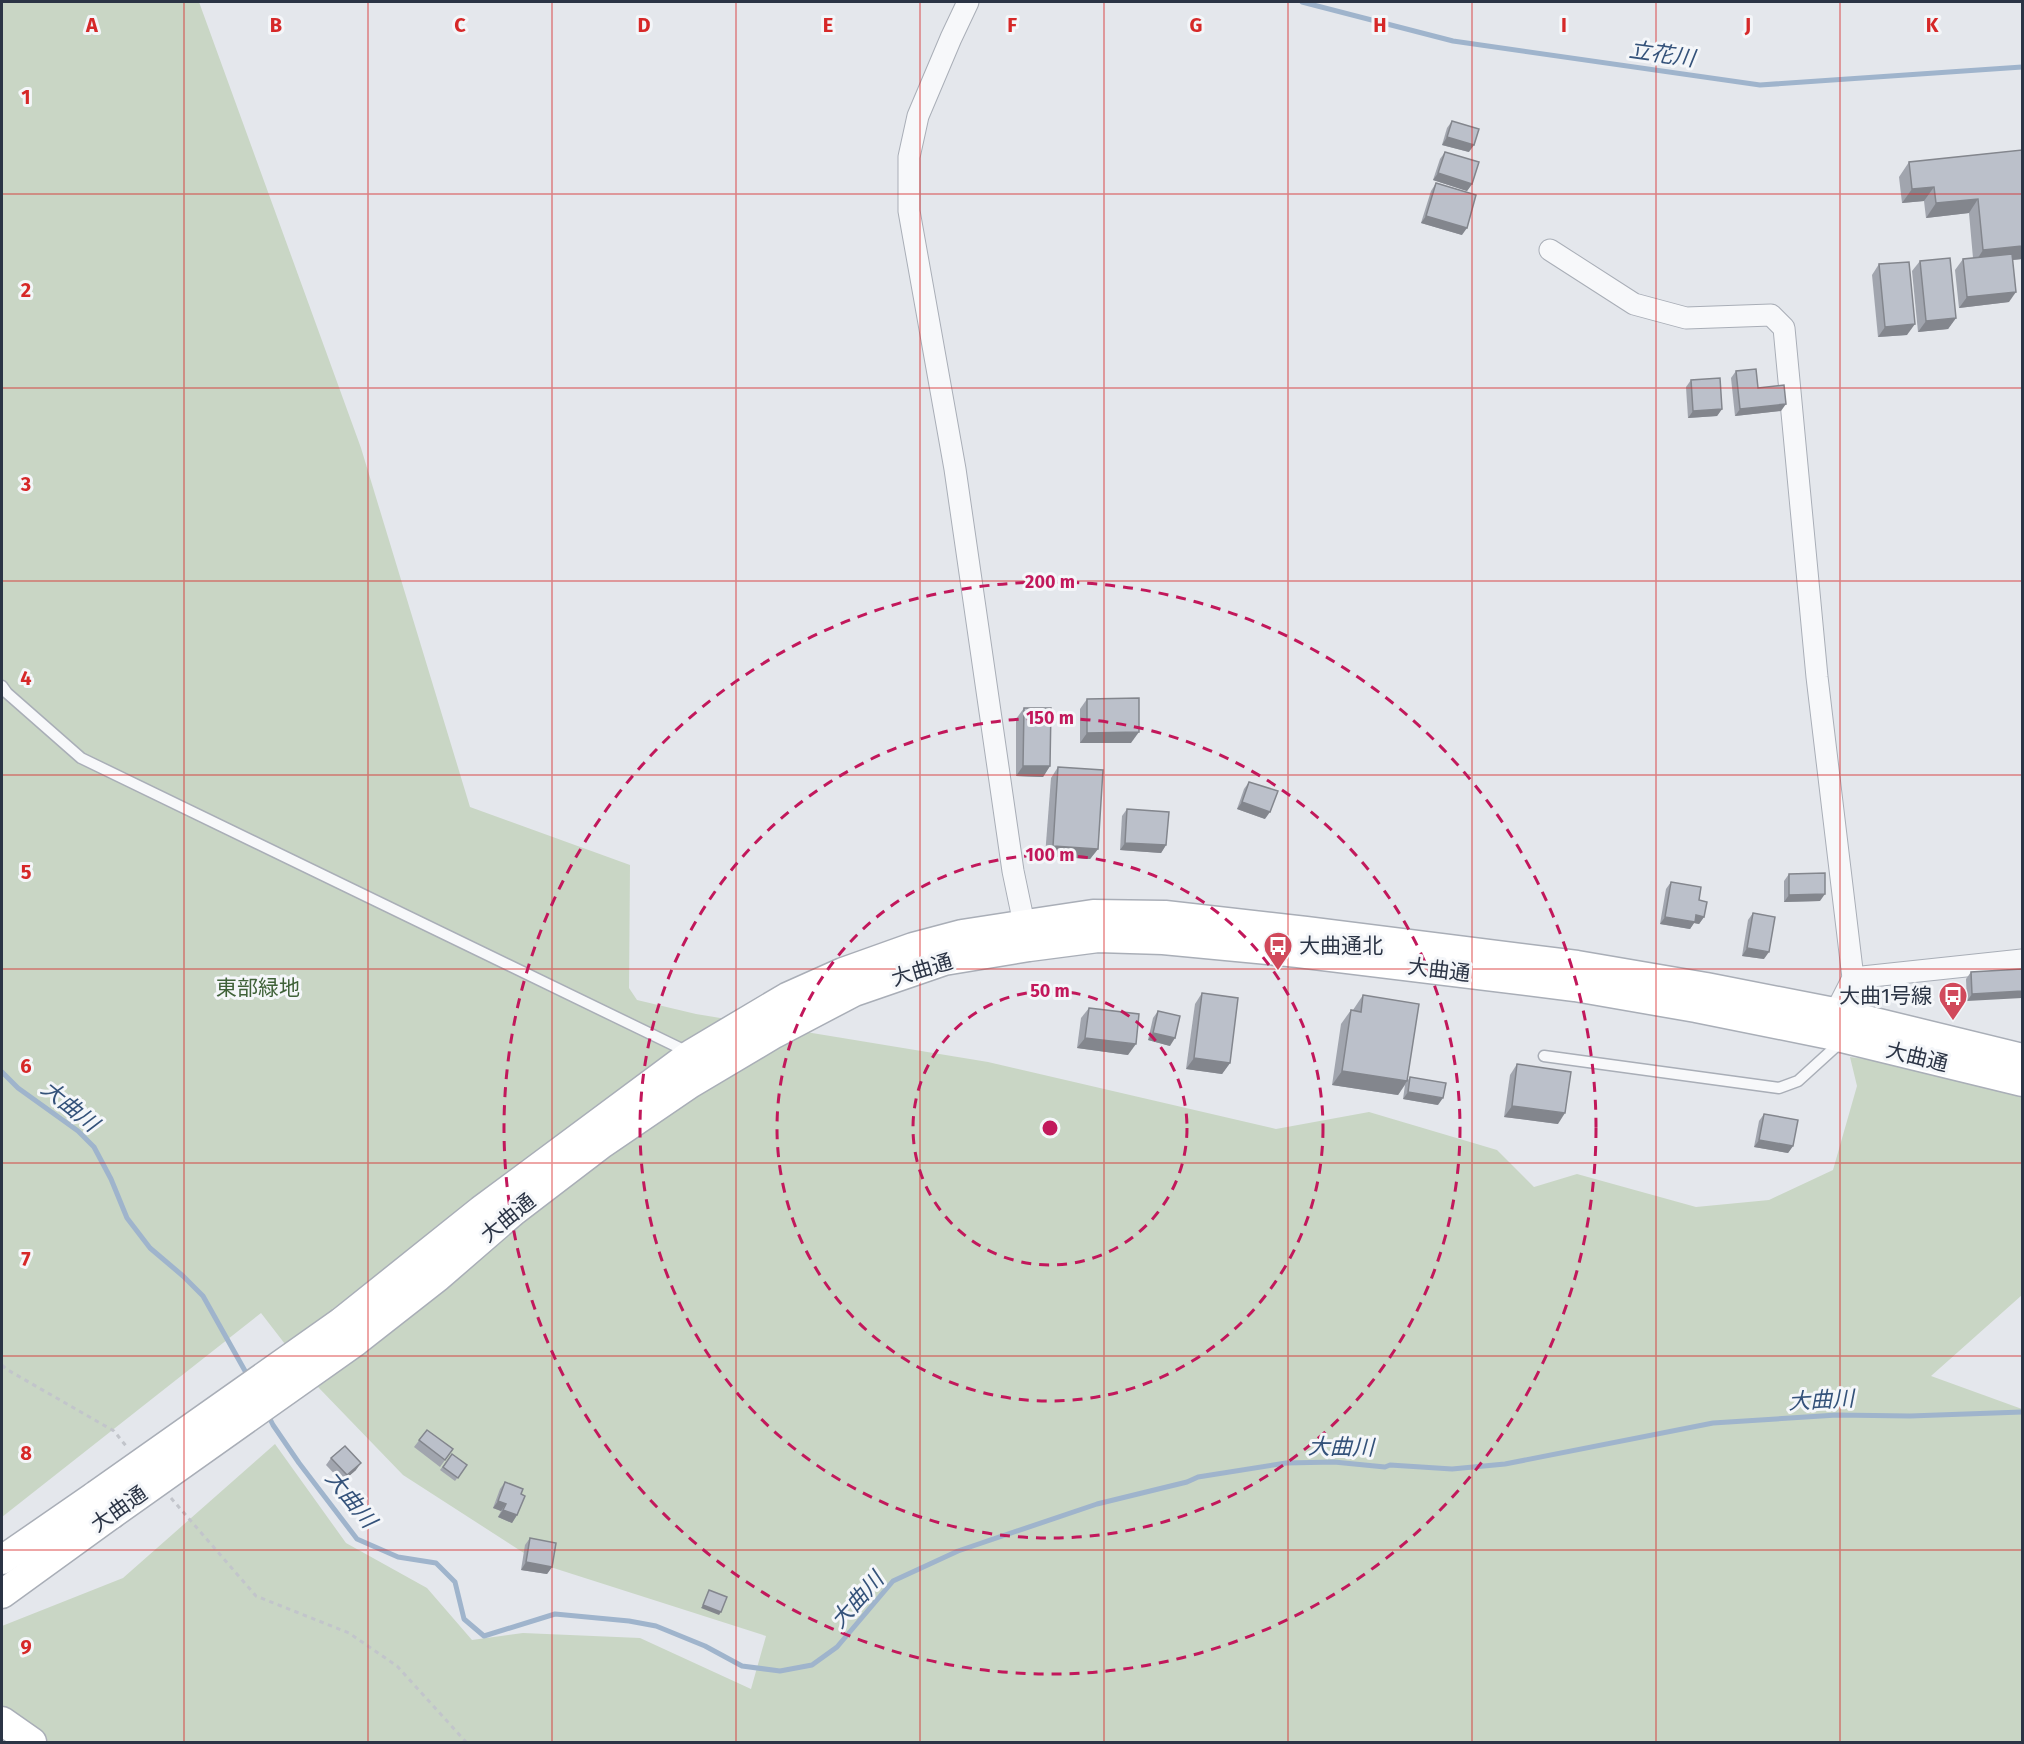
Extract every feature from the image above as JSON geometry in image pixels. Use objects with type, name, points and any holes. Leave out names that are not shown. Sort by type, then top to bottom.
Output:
[{"type":"street","points":[[968,2],[918,116],[909,157],[909,211],[955,469],[1013,871],[1026,936]]},
{"type":"street","points":[[1550,250],[1634,304],[1686,318],[1771,315],[1784,328],[1817,677],[1853,978],[1835,1029]]},
{"type":"street","name":"大曲通","points":[[2,1594],[103,1505],[348,1332],[438,1277],[513,1212],[602,1144],[690,1084],[764,1039],[854,992],[1093,914],[1165,915],[1577,964],[1706,987],[1835,1029],[2022,1082]]},
{"type":"street","name":"大曲通","points":[[348,1332],[481,1210],[691,1054],[787,997],[843,972],[913,947],[962,934],[1026,936]]},
{"type":"street","points":[[1853,978],[2022,960]]},
{"type":"street","name":"大曲通","points":[[1835,1029],[2022,1058]]},
{"type":"street","name":"大曲通","points":[[2,1560],[103,1505]]},
{"type":"street","points":[[2,1721],[32,1743]]},
{"type":"lane","points":[[2,686],[7,693],[81,758],[691,1054]]},
{"type":"lane","points":[[1544,1056],[1779,1088],[1798,1081],[1835,1029]]},
{"type":"path","points":[[2,1365],[114,1431],[129,1449]]},
{"type":"path","points":[[166,1492],[256,1596],[349,1633],[397,1666],[466,1743]]},
{"type":"green space","name":"東部緑地","points":[[2,2],[199,2],[361,448],[470,807],[630,865],[629,988],[637,1000],[696,1014],[988,1062],[1276,1129],[1369,1112],[1497,1150],[1534,1187],[1577,1174],[1696,1207],[1769,1200],[1833,1170],[1857,1086],[1850,1057],[1897,1063],[2022,1093],[2022,1295],[1931,1376],[2022,1409],[2022,1742],[43,1742],[2,1708],[2,1626],[123,1578],[275,1444],[346,1543],[427,1588],[472,1640],[523,1633],[640,1638],[751,1689],[766,1636],[541,1564],[403,1475],[319,1388],[261,1313],[2,1517]]},
{"type":"building","points":[[1452,121],[1479,129],[1474,145],[1447,137]]},
{"type":"building","points":[[2022,150],[2022,246],[1983,250],[1978,199],[1936,203],[1934,187],[1912,189],[1909,162]]},
{"type":"building","points":[[1445,152],[1479,162],[1472,184],[1438,173]]},
{"type":"building","points":[[1436,183],[1476,195],[1467,228],[1426,216]]},
{"type":"building","points":[[2012,254],[2016,292],[1967,297],[1963,259]]},
{"type":"building","points":[[1950,258],[1956,318],[1926,321],[1920,261]]},
{"type":"building","points":[[1909,262],[1915,324],[1885,327],[1879,264]]},
{"type":"building","points":[[1756,369],[1758,388],[1784,385],[1786,404],[1740,409],[1736,371]]},
{"type":"building","points":[[1720,378],[1722,409],[1693,411],[1691,380]]},
{"type":"building","points":[[1139,698],[1139,732],[1087,733],[1087,699]]},
{"type":"building","points":[[1024,708],[1051,708],[1050,766],[1023,766]]},
{"type":"building","points":[[1058,767],[1103,770],[1098,849],[1053,846]]},
{"type":"building","points":[[1249,782],[1278,791],[1270,812],[1242,802]]},
{"type":"building","points":[[1127,809],[1169,812],[1166,845],[1125,843]]},
{"type":"building","points":[[1825,873],[1825,894],[1789,895],[1789,874]]},
{"type":"building","points":[[1671,882],[1701,887],[1699,900],[1707,902],[1704,917],[1696,915],[1695,922],[1665,917]]},
{"type":"building","points":[[1753,913],[1775,917],[1769,952],[1747,948]]},
{"type":"building","points":[[2022,969],[2022,991],[1972,994],[1971,972]]},
{"type":"building","points":[[1202,993],[1238,998],[1230,1063],[1194,1058]]},
{"type":"building","points":[[1363,995],[1419,1004],[1407,1081],[1342,1071],[1351,1010],[1361,1012]]},
{"type":"building","points":[[1089,1008],[1139,1014],[1136,1044],[1085,1038]]},
{"type":"building","points":[[1158,1011],[1180,1016],[1175,1038],[1153,1033]]},
{"type":"building","points":[[1517,1064],[1571,1072],[1565,1113],[1512,1106]]},
{"type":"building","points":[[1410,1077],[1446,1083],[1443,1098],[1408,1092]]},
{"type":"building","points":[[1764,1114],[1798,1120],[1793,1146],[1759,1140]]},
{"type":"building","points":[[427,1430],[453,1449],[445,1460],[419,1440]]},
{"type":"building","points":[[345,1446],[361,1463],[347,1475],[331,1458]]},
{"type":"building","points":[[452,1454],[467,1465],[458,1478],[443,1467]]},
{"type":"building","points":[[505,1482],[523,1489],[521,1494],[525,1496],[517,1515],[503,1510],[506,1504],[498,1501]]},
{"type":"building","points":[[530,1538],[556,1543],[552,1567],[526,1562]]},
{"type":"building","points":[[709,1590],[727,1597],[721,1612],[703,1605]]},
{"type":"waterway","name":"立花川","points":[[1302,2],[1453,41],[1760,85],[2022,67]]},
{"type":"waterway","name":"大曲川","points":[[2,1072],[18,1088],[78,1131],[94,1147],[111,1179],[127,1218],[150,1248],[203,1296],[249,1378]]},
{"type":"waterway","name":"大曲川","points":[[267,1413],[299,1463],[357,1539],[398,1557],[436,1563],[455,1582],[464,1619],[484,1636],[555,1614],[629,1621],[656,1626],[705,1646],[742,1666],[780,1671],[812,1665],[837,1647],[893,1581],[958,1551],[1097,1504],[1187,1482],[1198,1477],[1286,1463],[1334,1462],[1385,1467],[1390,1465],[1452,1469],[1505,1464],[1713,1423],[1837,1415],[1910,1416],[2022,1412]]},
{"type":"place","name":"大曲通北","points":[[1278,972]]},
{"type":"place","name":"大曲1号線","points":[[1953,1022]]}]
